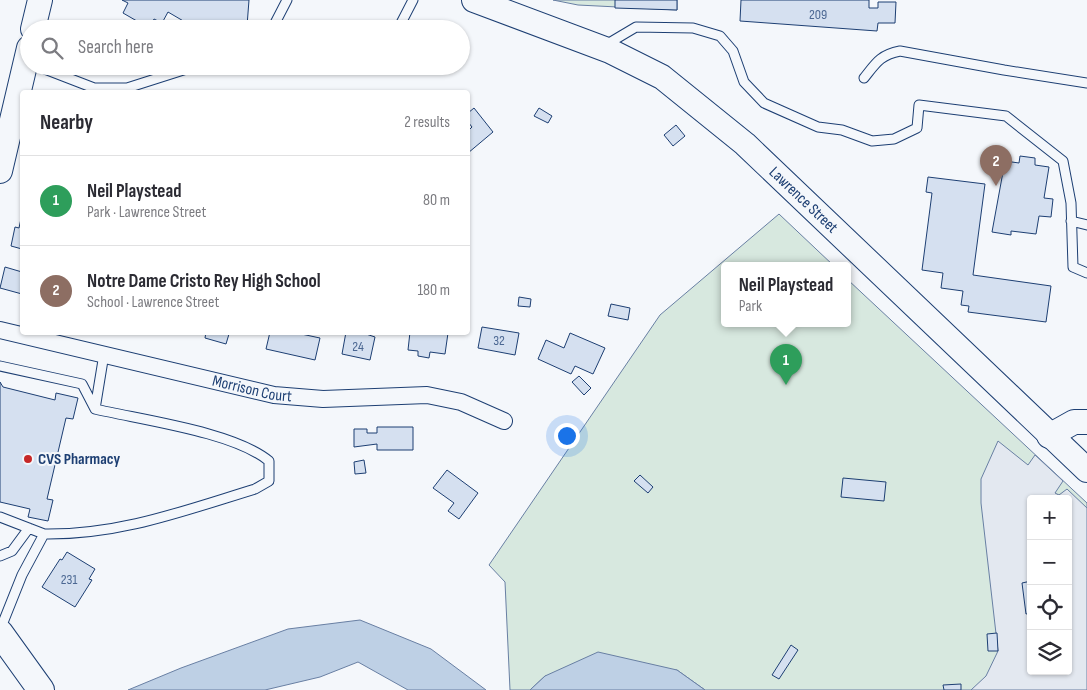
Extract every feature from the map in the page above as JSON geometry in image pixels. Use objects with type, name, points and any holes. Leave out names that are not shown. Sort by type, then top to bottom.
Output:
[{"type":"main road","points":[[35,20],[40,0]]},
{"type":"main road","name":"Lawrence Street","points":[[474,0],[602,48],[662,77],[745,144],[1049,436],[1086,468]]},
{"type":"main road","points":[[22,90],[26,75]]},
{"type":"main road","points":[[0,171],[20,97]]},
{"type":"main road","points":[[1049,436],[1074,422],[1087,422]]},
{"type":"main road","points":[[0,632],[41,690]]},
{"type":"street","name":"Morrison Court","points":[[0,330],[20,335]]},
{"type":"street","name":"Morrison Court","points":[[22,335],[274,395],[323,399],[427,395],[461,402],[504,421]]},
{"type":"lane","points":[[276,20],[286,0]]},
{"type":"lane","points":[[403,20],[414,0]]},
{"type":"lane","points":[[602,48],[636,27],[693,28],[720,36],[733,51],[744,82],[764,103],[818,126],[842,130],[872,141],[894,139],[917,128],[919,105],[1006,116],[1063,161],[1071,202],[1073,267],[1087,273]]},
{"type":"lane","points":[[864,78],[879,59],[888,53],[900,51],[1087,82]]},
{"type":"lane","points":[[64,75],[94,88],[128,90],[172,75]]},
{"type":"lane","points":[[1071,221],[1087,225]]},
{"type":"lane","points":[[95,409],[104,354]]},
{"type":"lane","points":[[0,366],[82,384],[95,409],[215,436],[256,450],[269,461],[269,481],[255,490],[128,527],[72,534],[44,534],[0,517]]},
{"type":"lane","points":[[0,556],[12,551],[29,528]]},
{"type":"lane","points":[[0,632],[22,575],[44,534]]},
{"type":"shaded area","points":[[553,0],[677,0],[677,10],[578,5]]},
{"type":"shaded area","points":[[779,214],[830,262],[722,262]]},
{"type":"shaded area","points":[[721,263],[721,327],[851,327],[851,283],[1087,503],[1087,690],[705,690],[677,670],[545,676],[530,690],[510,690],[505,582],[489,565],[660,315]]},
{"type":"shaded area","points":[[998,441],[1028,465],[1035,455],[1063,481],[1055,493],[1059,495],[1067,489],[1087,508],[1087,690],[971,690],[986,676],[998,651],[981,503],[981,479]]},
{"type":"water","points":[[360,620],[431,649],[486,690],[408,690],[358,662],[320,677],[265,690],[128,690],[181,668],[288,629]]},
{"type":"water","points":[[598,652],[677,670],[705,690],[530,690],[545,676]]},
{"type":"building","points":[[122,0],[249,0],[247,20],[182,20],[168,12],[164,20],[135,20],[123,13],[128,3]]},
{"type":"building","points":[[615,0],[677,0],[677,10],[615,8]]},
{"type":"building","points":[[741,0],[869,0],[869,8],[878,8],[878,2],[896,2],[895,23],[878,23],[877,31],[740,21]]},
{"type":"building","points":[[474,108],[493,132],[470,151],[470,129],[472,127],[470,124],[470,111]]},
{"type":"building","points":[[539,108],[552,116],[548,123],[534,116]]},
{"type":"building","points":[[676,125],[685,136],[673,146],[664,135]]},
{"type":"building","points":[[1020,156],[1035,158],[1035,165],[1049,167],[1044,198],[1053,199],[1051,217],[1039,216],[1036,234],[1011,231],[1011,235],[992,232],[1005,161],[1019,163]]},
{"type":"building","points":[[928,177],[985,184],[973,275],[1051,286],[1046,322],[968,312],[969,306],[961,305],[963,291],[941,288],[943,273],[922,270],[932,193],[926,192]]},
{"type":"building","points":[[20,223],[20,248],[11,246],[15,227],[19,228]]},
{"type":"building","points":[[5,267],[20,271],[20,293],[0,288]]},
{"type":"building","points":[[519,297],[531,299],[530,307],[518,306]]},
{"type":"building","points":[[611,304],[630,308],[628,320],[608,316]]},
{"type":"building","points":[[482,327],[519,333],[515,355],[478,348]]},
{"type":"building","points":[[570,333],[605,348],[593,374],[575,366],[571,374],[538,359],[546,340],[564,348]]},
{"type":"building","points":[[206,335],[229,335],[226,344],[205,338]]},
{"type":"building","points":[[269,335],[306,335],[320,338],[315,360],[266,349]]},
{"type":"building","points":[[345,335],[369,335],[375,337],[370,360],[342,354]]},
{"type":"building","points":[[410,335],[448,335],[445,354],[430,352],[429,358],[418,356],[418,351],[408,350]]},
{"type":"building","points":[[579,376],[591,388],[584,395],[572,382]]},
{"type":"building","name":"CVS Pharmacy","points":[[0,382],[3,387],[55,400],[56,393],[78,398],[73,419],[66,418],[47,499],[53,500],[48,521],[28,517],[30,509],[0,502]]},
{"type":"building","points":[[377,427],[413,427],[413,450],[377,450],[377,444],[354,447],[354,429],[367,429],[367,433],[377,433]]},
{"type":"building","points":[[364,460],[366,473],[355,474],[354,462]]},
{"type":"building","points":[[447,470],[478,493],[459,519],[448,511],[454,503],[433,488]]},
{"type":"building","points":[[640,475],[653,487],[648,493],[634,481]]},
{"type":"building","points":[[843,478],[886,482],[884,501],[841,497]]},
{"type":"building","points":[[67,552],[95,569],[89,579],[92,580],[75,607],[42,587],[60,559],[62,560]]},
{"type":"building","points":[[1027,582],[1026,614],[1022,583]]},
{"type":"building","points":[[997,633],[998,651],[988,651],[987,634]]},
{"type":"building","points":[[791,645],[798,650],[779,679],[772,675]]},
{"type":"building","points":[[961,684],[961,690],[944,690],[943,685]]},
{"type":"place","name":"Notre Dame Cristo Rey High School","points":[[996,186]]},
{"type":"place","name":"Neil Playstead","points":[[786,385]]},
{"type":"place","name":"CVS Pharmacy","points":[[28,459]]}]
